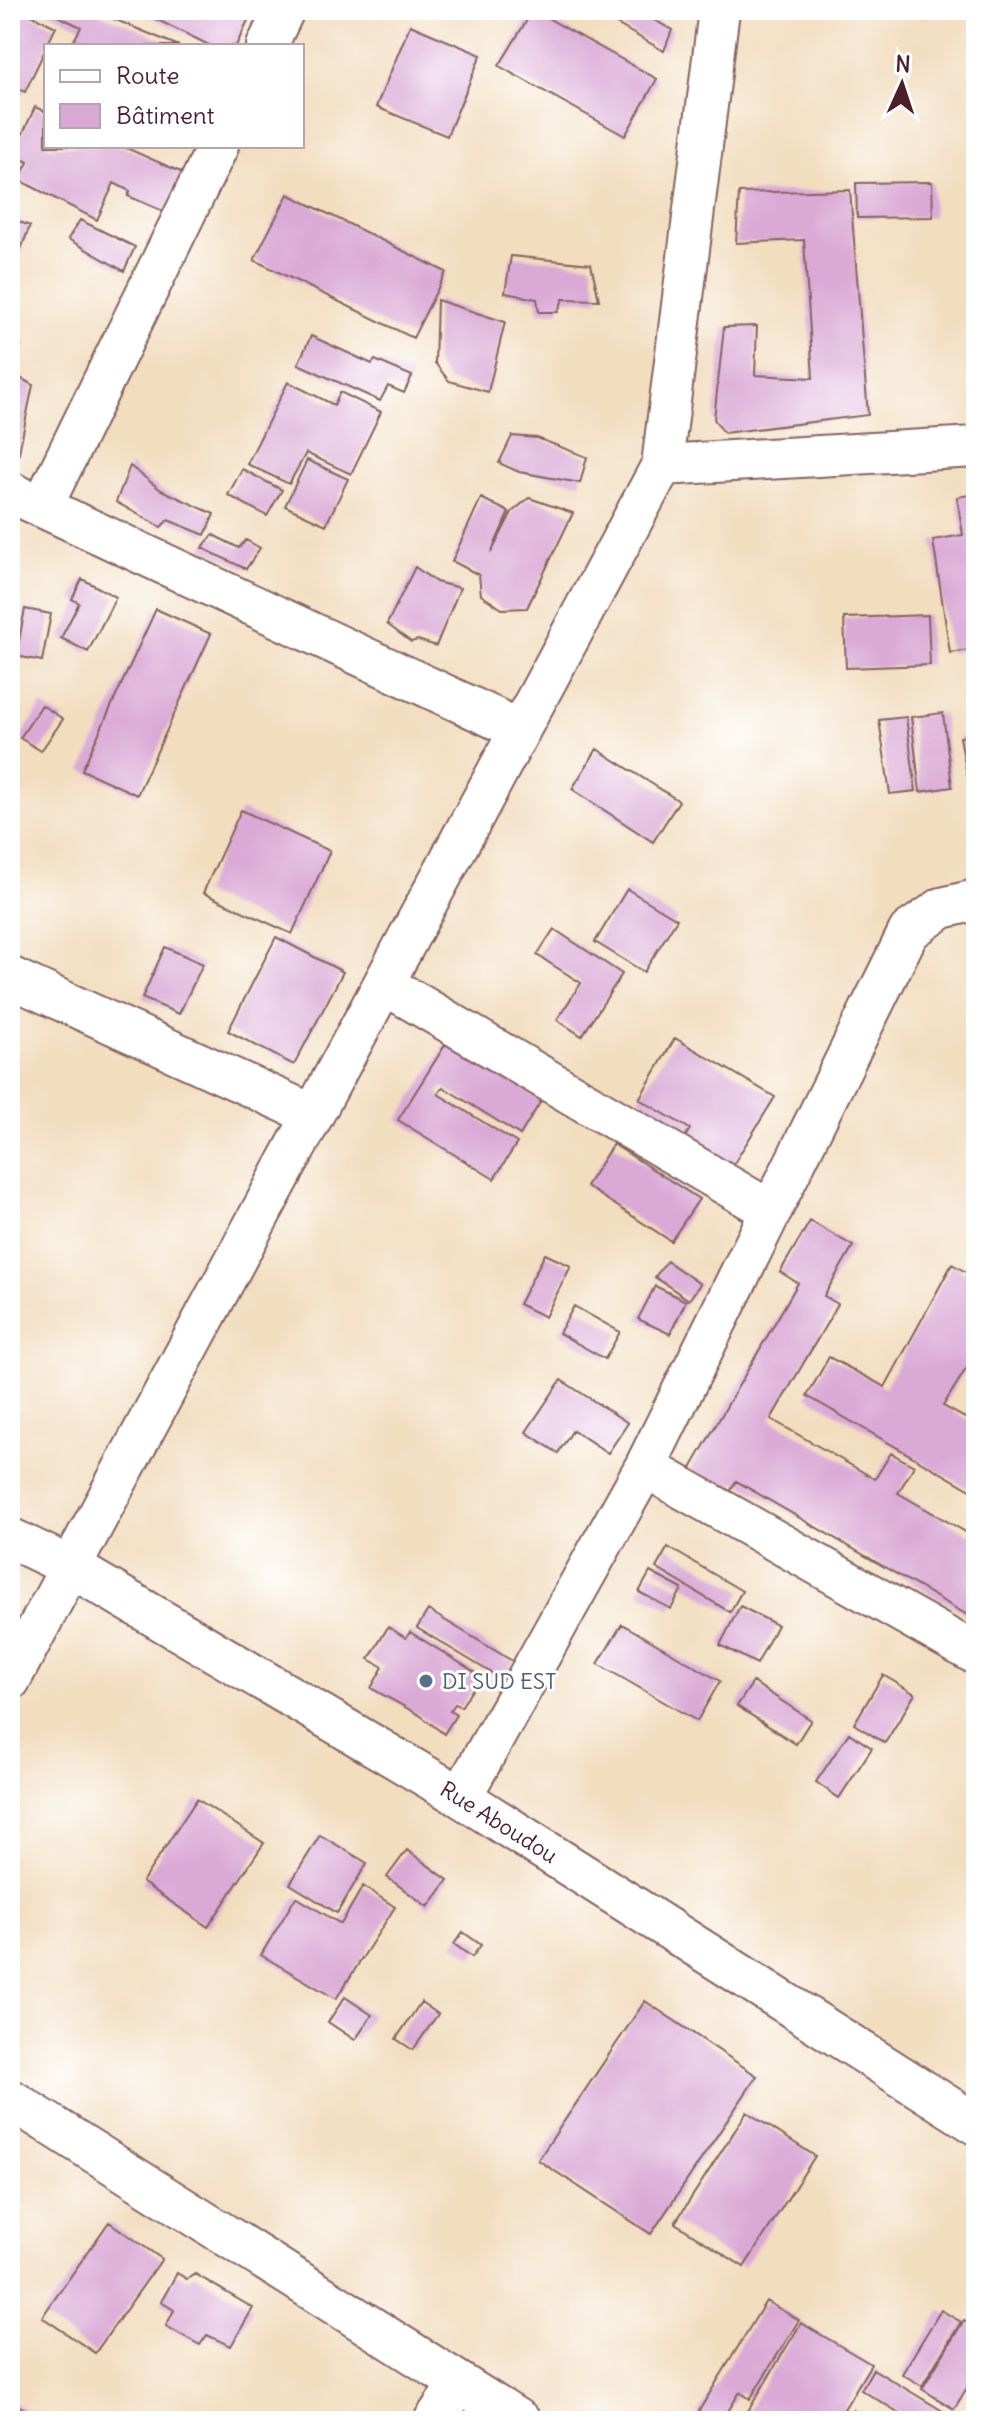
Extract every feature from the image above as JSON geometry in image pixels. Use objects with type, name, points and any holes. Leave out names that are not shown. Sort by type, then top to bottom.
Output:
[{"type":"street","points":[[268,44],[284,10]]},
{"type":"street","points":[[10,1680],[662,465],[719,10]]},
{"type":"street","points":[[217,148],[26,500],[520,730]]},
{"type":"street","points":[[662,465],[976,447]]},
{"type":"street","points":[[461,1797],[645,1467],[909,931],[942,908],[976,900]]},
{"type":"street","points":[[10,977],[313,1115]]},
{"type":"street","points":[[384,984],[771,1211]]},
{"type":"street","points":[[645,1467],[976,1654]]},
{"type":"street","name":"Rue Aboudou","points":[[10,1538],[71,1567],[461,1797],[976,2124]]},
{"type":"street","points":[[10,2099],[520,2421]]},
{"type":"street","points":[[434,2421],[460,2383]]},
{"type":"building","points":[[10,10],[21,10],[56,27],[48,44],[44,44],[44,52],[25,92],[10,85]]},
{"type":"building","points":[[45,10],[92,10],[174,44],[72,44],[81,27]]},
{"type":"building","points":[[137,10],[233,10],[249,18],[237,44],[207,44]]},
{"type":"building","points":[[533,10],[657,79],[625,136],[499,66]]},
{"type":"building","points":[[592,10],[636,10],[672,30],[664,51]]},
{"type":"building","points":[[410,25],[481,55],[447,136],[376,107]]},
{"type":"building","points":[[10,91],[19,95],[10,113]]},
{"type":"building","points":[[35,107],[44,111],[44,148],[127,148],[183,173],[165,212],[128,196],[130,191],[114,183],[97,220],[19,180],[28,162],[13,155]]},
{"type":"building","points":[[967,179],[976,179],[976,279],[971,280]]},
{"type":"building","points":[[932,182],[933,217],[857,218],[856,183]]},
{"type":"building","points":[[850,190],[868,415],[724,433],[714,419],[724,327],[757,326],[755,375],[813,378],[804,240],[736,243],[739,193]]},
{"type":"building","points":[[288,194],[446,272],[413,338],[254,260]]},
{"type":"building","points":[[10,218],[30,226],[10,277]]},
{"type":"building","points":[[80,220],[135,247],[124,271],[68,239]]},
{"type":"building","points":[[511,256],[591,264],[599,300],[563,299],[558,312],[539,312],[537,299],[505,293]]},
{"type":"building","points":[[437,300],[505,322],[488,392],[449,381],[435,363]]},
{"type":"building","points":[[311,336],[372,364],[375,360],[412,376],[404,393],[388,386],[380,401],[298,364]]},
{"type":"building","points":[[10,342],[21,346],[13,374],[33,385],[18,457],[10,456]]},
{"type":"building","points":[[288,382],[334,405],[340,392],[381,412],[351,474],[306,453],[289,484],[247,464]]},
{"type":"building","points":[[512,436],[537,438],[587,457],[580,483],[519,472],[499,463]]},
{"type":"building","points":[[307,460],[348,479],[326,525],[285,506]]},
{"type":"building","points":[[130,466],[161,490],[214,514],[205,535],[168,520],[161,527],[116,502]]},
{"type":"building","points":[[242,469],[282,490],[267,516],[228,495]]},
{"type":"building","points":[[976,494],[976,649],[950,653],[933,540],[963,535],[957,497]]},
{"type":"building","points":[[481,498],[509,512],[491,553],[512,512],[529,498],[573,513],[527,608],[502,609],[481,595],[479,575],[452,561]]},
{"type":"building","points":[[213,535],[239,548],[246,540],[260,548],[246,569],[202,548]]},
{"type":"building","points":[[415,567],[436,582],[460,588],[436,646],[418,640],[411,642],[387,624]]},
{"type":"building","points":[[82,579],[116,597],[88,652],[61,638],[79,603],[72,599]]},
{"type":"building","points":[[25,609],[51,614],[42,661],[16,656]]},
{"type":"building","points":[[156,609],[211,634],[137,795],[82,770]]},
{"type":"building","points":[[928,615],[930,665],[846,668],[844,618]]},
{"type":"building","points":[[42,705],[63,719],[41,751],[20,738]]},
{"type":"building","points":[[943,713],[952,787],[920,792],[911,717]]},
{"type":"building","points":[[906,717],[916,791],[890,794],[879,720]]},
{"type":"building","points":[[976,734],[976,813],[974,813],[960,737]]},
{"type":"building","points":[[597,749],[679,801],[653,842],[572,789]]},
{"type":"building","points":[[241,810],[330,851],[292,934],[203,893]]},
{"type":"building","points":[[627,889],[677,919],[644,972],[595,942]]},
{"type":"building","points":[[554,929],[622,974],[582,1036],[557,1020],[581,983],[537,955]]},
{"type":"building","points":[[276,937],[343,972],[294,1065],[228,1031]]},
{"type":"building","points":[[165,947],[203,964],[179,1014],[142,998]]},
{"type":"building","points":[[452,1034],[546,1093],[520,1135],[443,1087],[438,1094],[517,1143],[494,1179],[398,1120]]},
{"type":"building","points":[[675,1038],[775,1097],[733,1165],[685,1137],[690,1129],[639,1099]]},
{"type":"building","points":[[613,1144],[699,1199],[671,1241],[586,1186]]},
{"type":"building","points":[[810,1221],[853,1246],[824,1296],[838,1304],[771,1419],[875,1479],[891,1453],[914,1466],[898,1493],[976,1538],[976,1620],[736,1481],[730,1492],[690,1470],[798,1283],[780,1272]]},
{"type":"building","points":[[545,1254],[571,1266],[545,1317],[519,1304]]},
{"type":"building","points":[[667,1261],[700,1284],[689,1300],[655,1277]]},
{"type":"building","points":[[952,1264],[976,1278],[976,1353],[943,1406],[976,1424],[976,1493],[807,1396],[829,1357],[885,1387]]},
{"type":"building","points":[[655,1286],[686,1301],[670,1334],[638,1319]]},
{"type":"building","points":[[574,1306],[620,1332],[605,1359],[559,1333]]},
{"type":"building","points":[[561,1380],[628,1423],[608,1453],[573,1430],[558,1453],[526,1432]]},
{"type":"building","points":[[668,1547],[742,1591],[730,1612],[656,1568]]},
{"type":"building","points":[[650,1572],[682,1589],[671,1609],[639,1592]]},
{"type":"building","points":[[740,1606],[777,1625],[757,1664],[720,1645]]},
{"type":"building","points":[[428,1610],[514,1662],[503,1680],[417,1628]]},
{"type":"building","points":[[622,1624],[720,1681],[697,1721],[598,1664]]},
{"type":"building","points":[[388,1627],[406,1638],[410,1632],[481,1676],[461,1707],[455,1704],[450,1711],[456,1715],[444,1734],[421,1716],[371,1688],[383,1667],[369,1659]]},
{"type":"building","points":[[883,1675],[915,1694],[885,1743],[854,1724]]},
{"type":"building","points":[[753,1682],[811,1720],[796,1744],[737,1706]]},
{"type":"building","points":[[849,1733],[872,1748],[839,1798],[816,1782]]},
{"type":"building","points":[[197,1799],[264,1843],[208,1927],[142,1882]]},
{"type":"building","points":[[320,1835],[367,1863],[337,1913],[290,1884]]},
{"type":"building","points":[[407,1850],[448,1880],[428,1907],[387,1877]]},
{"type":"building","points":[[363,1886],[395,1907],[336,1999],[261,1955],[296,1897],[341,1924]]},
{"type":"building","points":[[463,1932],[481,1945],[472,1957],[454,1944]]},
{"type":"building","points":[[345,1997],[372,2015],[355,2040],[328,2022]]},
{"type":"building","points":[[645,2001],[757,2076],[651,2234],[538,2160]]},
{"type":"building","points":[[421,2002],[438,2014],[413,2050],[396,2039]]},
{"type":"building","points":[[747,2112],[815,2156],[744,2267],[675,2223]]},
{"type":"building","points":[[109,2222],[162,2259],[95,2353],[42,2317]]},
{"type":"building","points":[[177,2273],[187,2279],[195,2274],[253,2308],[231,2346],[207,2335],[200,2345],[166,2326],[174,2310],[161,2302]]},
{"type":"building","points":[[766,2301],[799,2320],[750,2399],[740,2392],[722,2421],[708,2421],[697,2414]]},
{"type":"building","points":[[941,2310],[961,2322],[922,2386],[902,2374]]},
{"type":"building","points":[[964,2320],[976,2327],[976,2380],[973,2378],[954,2409],[922,2389]]},
{"type":"building","points":[[801,2323],[871,2364],[837,2421],[742,2421]]},
{"type":"building","points":[[873,2369],[951,2416],[947,2421],[913,2421],[861,2390]]},
{"type":"building","points":[[10,2400],[43,2421],[10,2421]]},
{"type":"building","points":[[853,2410],[870,2421],[846,2421]]},
{"type":"place","name":"DI SUD EST","points":[[426,1681]]}]
